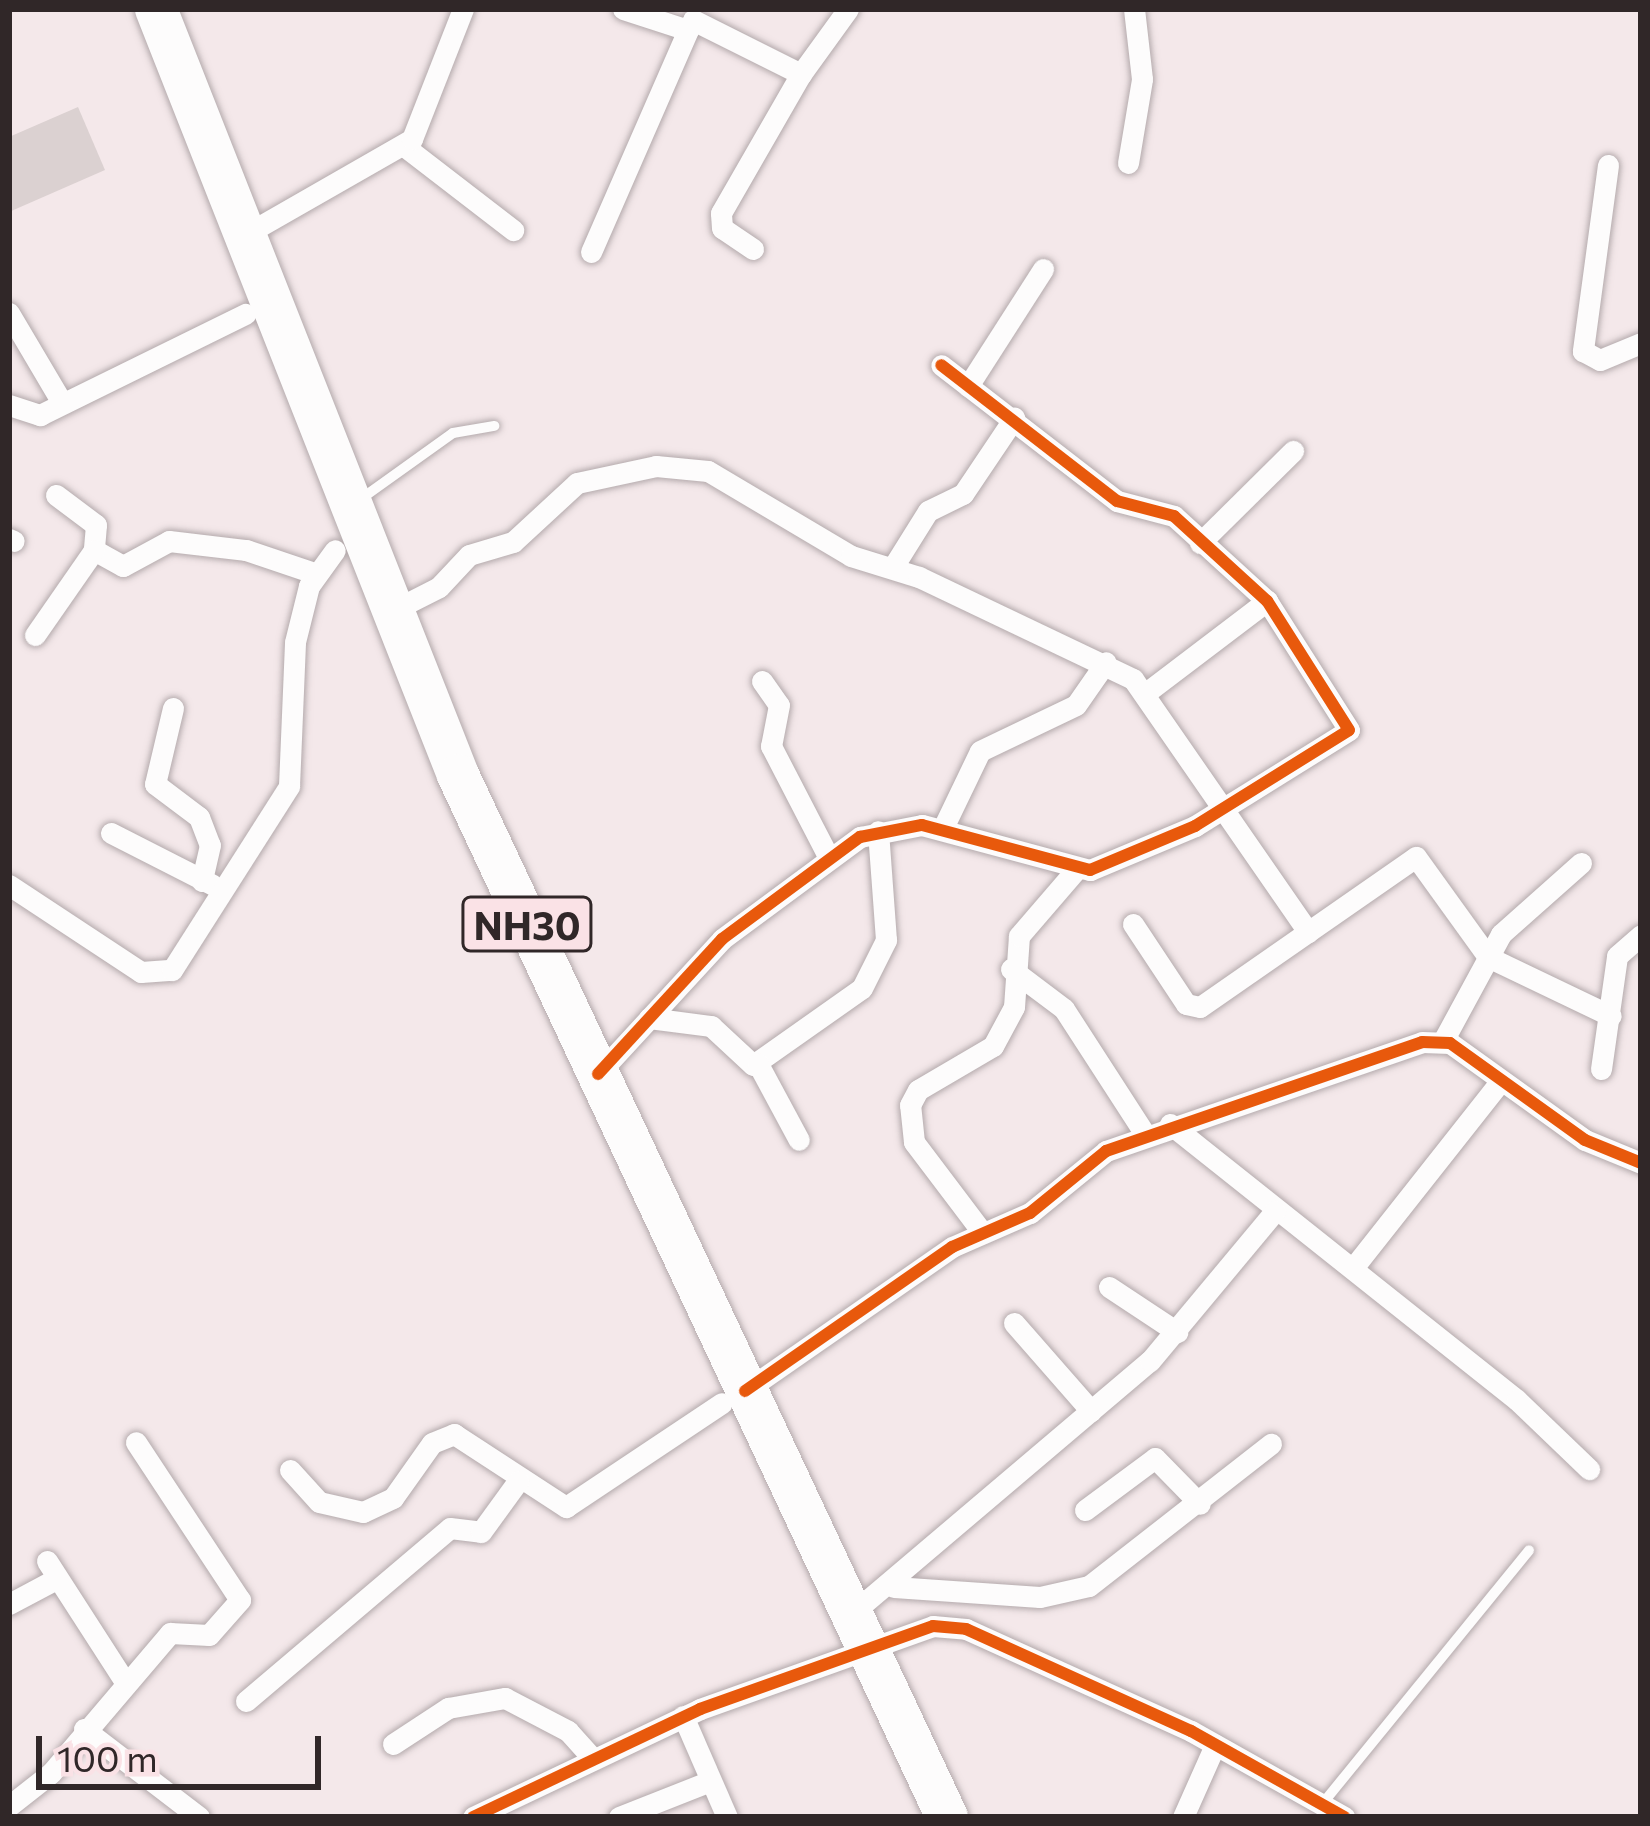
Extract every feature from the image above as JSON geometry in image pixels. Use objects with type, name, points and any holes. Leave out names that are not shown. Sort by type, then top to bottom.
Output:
[{"type":"highway","name":"NH30","points":[[131,9],[244,314],[326,562],[852,1639],[946,1817]]},
{"type":"highway","name":"NH30","points":[[156,9],[388,612],[598,1074],[733,1397]]},
{"type":"highway","name":"NH30","points":[[852,1639],[916,1817]]},
{"type":"street","points":[[241,237],[404,146],[463,9]]},
{"type":"street","points":[[623,9],[693,20],[801,74]]},
{"type":"street","points":[[753,249],[722,228],[722,213],[801,74],[848,9]]},
{"type":"street","points":[[1128,163],[1142,79],[1134,9]]},
{"type":"street","points":[[591,252],[693,20]]},
{"type":"street","points":[[404,146],[513,230]]},
{"type":"street","points":[[1608,165],[1583,351],[1600,360],[1641,343]]},
{"type":"street","points":[[968,386],[1043,269]]},
{"type":"street","points":[[9,313],[62,401]]},
{"type":"street","points":[[9,405],[40,415],[244,314]]},
{"type":"street","points":[[941,365],[1117,501],[1165,509],[1267,601],[1349,730],[1225,808],[1133,857],[1076,871],[1031,916],[1011,969],[1014,1006],[993,1046],[910,1105],[914,1142],[982,1232]]},
{"type":"street","points":[[892,567],[928,512],[963,494],[1013,418]]},
{"type":"street","points":[[1200,543],[1293,451]]},
{"type":"street","points":[[388,612],[439,586],[469,554],[513,542],[578,483],[656,466],[708,471],[830,545],[892,567],[1106,662],[1147,692],[1308,932]]},
{"type":"street","points":[[34,635],[94,550],[96,525],[56,495]]},
{"type":"street","points":[[9,885],[141,972],[162,976],[225,890],[289,786],[295,642],[326,562],[202,543],[152,544],[129,567],[94,550]]},
{"type":"street","points":[[1147,692],[1267,601]]},
{"type":"street","points":[[944,828],[980,751],[1076,705],[1106,662]]},
{"type":"street","points":[[762,681],[779,705],[771,746],[827,854]]},
{"type":"street","points":[[173,708],[155,784],[207,833],[202,881]]},
{"type":"street","points":[[598,1074],[722,939],[827,854],[878,831],[944,828],[1076,871]]},
{"type":"street","points":[[758,1064],[879,970],[887,907],[878,831]]},
{"type":"street","points":[[110,833],[225,890]]},
{"type":"street","points":[[1133,924],[1196,1008],[1416,857],[1488,957],[1611,1016]]},
{"type":"street","points":[[290,1471],[319,1502],[363,1512],[393,1498],[433,1443],[454,1434],[555,1508],[578,1503],[982,1232],[1030,1213],[1106,1151],[1170,1124],[1443,1040],[1501,934],[1581,863]]},
{"type":"street","points":[[1601,1069],[1616,956],[1641,935]]},
{"type":"street","points":[[1011,969],[1064,1009],[1145,1134]]},
{"type":"street","points":[[649,1018],[711,1026],[758,1064],[800,1140]]},
{"type":"street","points":[[1443,1040],[1585,1140],[1641,1163]]},
{"type":"street","points":[[1353,1268],[1499,1083]]},
{"type":"street","points":[[1170,1124],[1353,1268],[1589,1469]]},
{"type":"street","points":[[852,1639],[894,1587],[1178,1333],[1275,1211]]},
{"type":"street","points":[[1109,1287],[1178,1333]]},
{"type":"street","points":[[1014,1323],[1091,1411]]},
{"type":"street","points":[[9,1806],[84,1729],[123,1678],[170,1633],[208,1635],[240,1600],[136,1442]]},
{"type":"street","points":[[894,1587],[1067,1594],[1128,1564],[1271,1444]]},
{"type":"street","points":[[1085,1510],[1155,1458],[1200,1504]]},
{"type":"street","points":[[246,1701],[449,1528],[484,1529],[518,1481]]},
{"type":"street","points":[[9,1604],[52,1570],[123,1678]]},
{"type":"street","points":[[472,1817],[852,1639],[909,1630],[966,1629],[1215,1745],[1344,1817]]},
{"type":"street","points":[[393,1744],[448,1708],[505,1698],[568,1731],[592,1758]]},
{"type":"street","points":[[683,1716],[727,1817]]},
{"type":"street","points":[[84,1729],[199,1817]]},
{"type":"street","points":[[1183,1817],[1215,1745]]},
{"type":"street","points":[[619,1817],[708,1782]]},
{"type":"lane","points":[[347,509],[439,441],[494,426]]},
{"type":"lane","points":[[1321,1806],[1529,1550]]},
{"type":"building","points":[[78,107],[105,170],[9,212],[9,137]]},
{"type":"cycle path","points":[[598,1074],[722,939],[860,837],[922,825],[1090,870],[1195,826],[1349,730],[1267,601],[1174,516],[1117,501],[941,365]]},
{"type":"cycle path","points":[[745,1391],[952,1247],[1030,1213],[1106,1151],[1422,1042],[1450,1043],[1585,1140],[1641,1163]]},
{"type":"cycle path","points":[[473,1817],[700,1709],[933,1626],[966,1629],[1191,1731],[1344,1817]]}]
